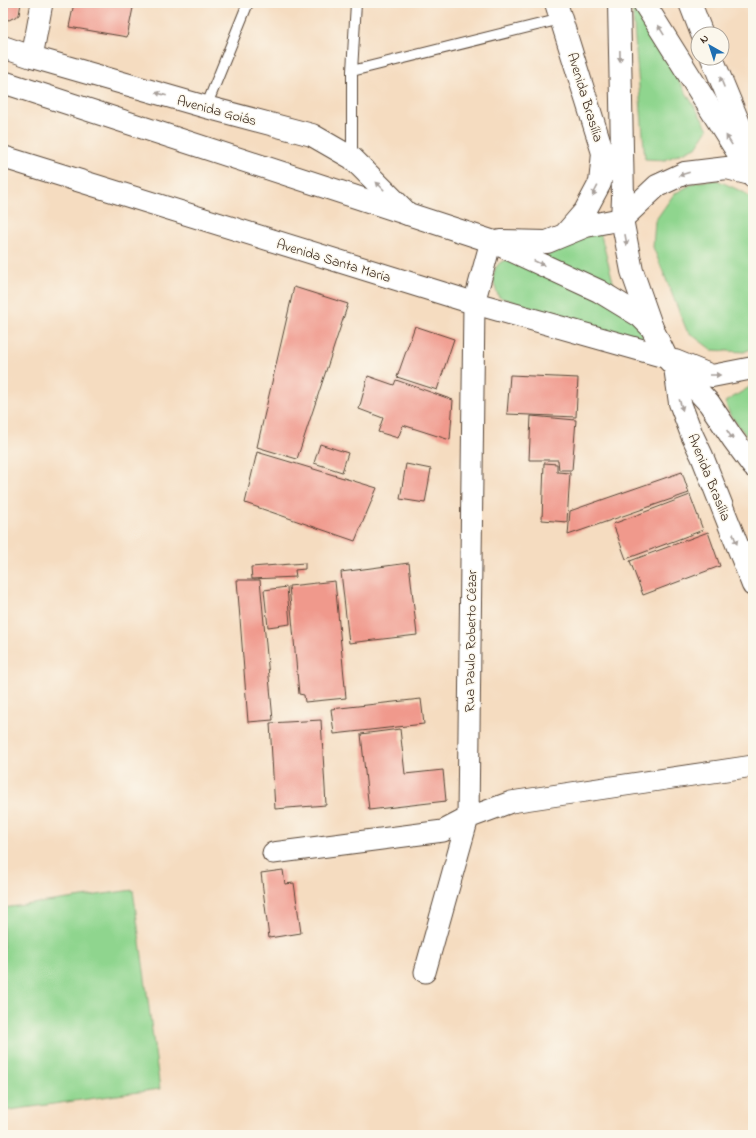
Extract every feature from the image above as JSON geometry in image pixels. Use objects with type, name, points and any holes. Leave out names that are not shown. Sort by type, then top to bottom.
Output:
[{"type":"main road","points":[[619,3],[623,188],[622,219],[632,271],[652,328],[670,362],[709,404],[733,440],[753,466]]},
{"type":"main road","points":[[644,3],[752,169]]},
{"type":"main road","points":[[690,3],[699,26]]},
{"type":"main road","name":"Avenida Brasília","points":[[559,11],[603,153],[623,188]]},
{"type":"main road","name":"Avenida Goiás","points":[[3,47],[32,57],[206,107],[312,135],[352,158],[408,214]]},
{"type":"main road","points":[[715,66],[752,169]]},
{"type":"main road","points":[[3,82],[491,241],[599,290],[640,316],[652,328]]},
{"type":"main road","points":[[566,234],[585,211],[600,183],[603,153]]},
{"type":"main road","name":"Avenida Santa Maria","points":[[3,157],[712,376],[753,368]]},
{"type":"main road","points":[[491,241],[547,242],[586,226],[622,219],[657,186],[685,173],[727,168],[752,169]]},
{"type":"main road","name":"Avenida Brasília","points":[[670,362],[680,403],[753,585]]},
{"type":"street","points":[[32,57],[42,3]]},
{"type":"street","name":"Rua Paulo Roberto Cézar","points":[[425,972],[468,818],[474,303],[491,241]]},
{"type":"street","points":[[273,853],[443,831],[468,818],[511,802],[753,766]]},
{"type":"lane","points":[[206,107],[248,3]]},
{"type":"lane","points":[[352,158],[352,71],[356,3]]},
{"type":"lane","points":[[352,71],[559,11]]},
{"type":"green space","points":[[632,3],[708,129],[696,147],[665,160],[645,159]]},
{"type":"green space","points":[[717,180],[745,193],[753,201],[753,348],[744,352],[712,350],[687,331],[653,247],[655,221],[674,194],[696,182]]},
{"type":"green space","points":[[599,228],[615,289],[537,260],[571,244]]},
{"type":"green space","points":[[511,259],[629,311],[647,341],[645,346],[499,297],[494,283],[495,270],[501,262]]},
{"type":"green space","points":[[753,385],[753,444],[730,415],[725,402]]},
{"type":"green space","points":[[133,890],[160,1089],[3,1111],[3,908]]},
{"type":"building","points":[[3,3],[21,3],[19,15],[9,20],[3,18]]},
{"type":"building","points":[[74,3],[134,3],[127,37],[69,27]]},
{"type":"building","points":[[294,287],[348,304],[297,459],[257,447]]},
{"type":"building","points":[[415,326],[454,339],[437,390],[397,377]]},
{"type":"building","points":[[510,375],[578,378],[576,417],[507,414]]},
{"type":"building","points":[[368,376],[394,385],[396,380],[453,400],[450,440],[403,425],[398,438],[378,432],[383,418],[359,409]]},
{"type":"building","points":[[531,416],[576,420],[572,470],[559,470],[558,460],[529,460]]},
{"type":"building","points":[[320,444],[348,453],[342,472],[314,463]]},
{"type":"building","points":[[257,452],[377,488],[355,541],[245,503]]},
{"type":"building","points":[[544,463],[557,464],[557,472],[570,473],[567,522],[542,520]]},
{"type":"building","points":[[406,464],[431,469],[425,503],[400,499]]},
{"type":"building","points":[[682,472],[689,493],[568,535],[570,511]]},
{"type":"building","points":[[690,495],[703,530],[626,559],[613,524]]},
{"type":"building","points":[[708,532],[720,566],[643,595],[630,561]]},
{"type":"building","points":[[305,563],[305,569],[295,570],[296,577],[252,579],[251,567]]},
{"type":"building","points":[[409,563],[417,635],[349,643],[341,572]]},
{"type":"building","points":[[237,580],[260,580],[273,720],[248,722]]},
{"type":"building","points":[[335,581],[346,698],[305,702],[304,695],[299,694],[289,586]]},
{"type":"building","points":[[287,587],[290,624],[268,627],[264,590]]},
{"type":"building","points":[[421,699],[424,724],[334,734],[331,709]]},
{"type":"building","points":[[321,720],[326,805],[275,809],[270,723]]},
{"type":"building","points":[[400,729],[405,774],[443,770],[446,801],[369,810],[361,734]]},
{"type":"building","points":[[283,870],[285,884],[294,883],[301,933],[269,938],[261,873]]}]
